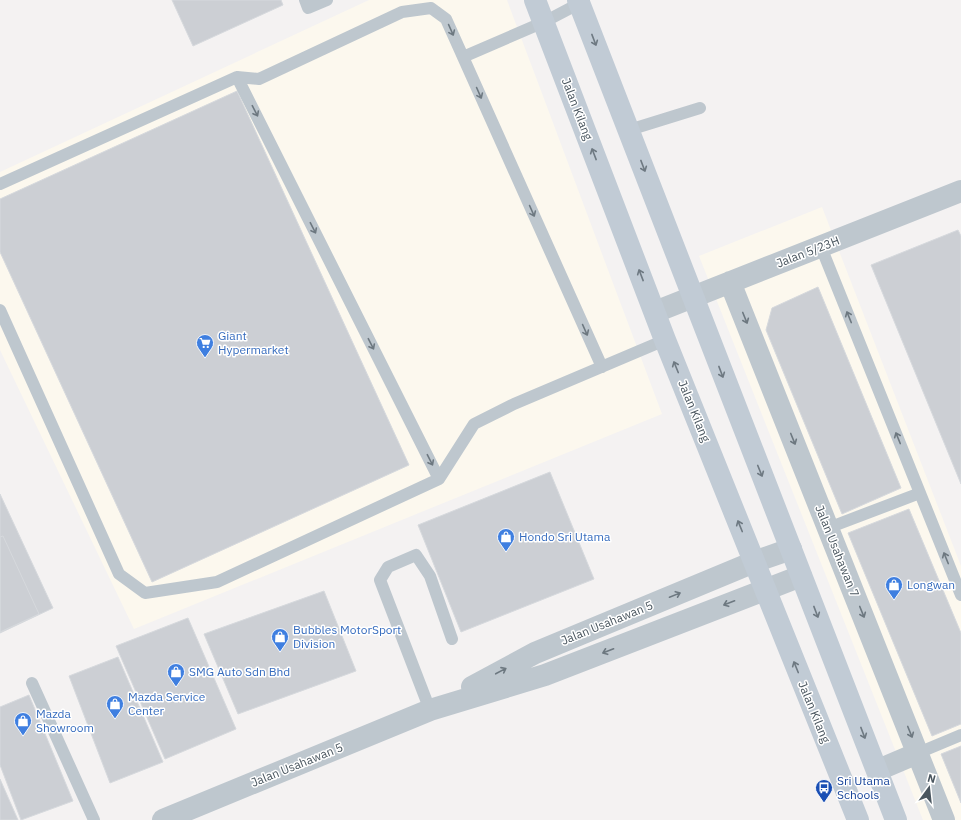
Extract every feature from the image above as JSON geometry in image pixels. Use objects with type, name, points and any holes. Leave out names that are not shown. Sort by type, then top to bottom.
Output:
[{"type":"main road","name":"Jalan Kilang","points":[[535,0],[665,340],[858,820]]},
{"type":"main road","points":[[581,1],[692,297],[878,770],[896,820]]},
{"type":"street","name":"Jalan 5/23H","points":[[655,312],[961,192]]},
{"type":"street","name":"Jalan Usahawan 7","points":[[730,282],[944,820]]},
{"type":"street","name":"Jalan Usahawan 5","points":[[430,710],[535,653],[754,562],[791,549]]},
{"type":"street","name":"Jalan Usahawan 5","points":[[163,820],[430,710],[545,675],[801,576]]},
{"type":"street","points":[[878,770],[918,753]]},
{"type":"lane","points":[[305,0],[308,8],[327,0]]},
{"type":"lane","points":[[463,57],[544,22],[581,1]]},
{"type":"lane","points":[[0,184],[237,77],[259,79],[402,12],[431,8],[446,19],[602,367]]},
{"type":"lane","points":[[237,77],[439,479]]},
{"type":"lane","points":[[629,130],[700,108]]},
{"type":"lane","points":[[821,247],[961,595]]},
{"type":"lane","points":[[0,310],[119,574],[145,593],[217,582],[439,479],[474,424],[514,404],[665,340]]},
{"type":"lane","points":[[828,528],[920,493]]},
{"type":"lane","points":[[430,710],[380,580],[388,567],[416,555],[430,576],[452,639]]},
{"type":"lane","points":[[32,683],[94,820]]},
{"type":"lane","points":[[918,753],[961,735]]},
{"type":"shaded area","points":[[369,0],[507,0],[662,414],[134,629],[0,350],[0,172]]},
{"type":"shaded area","points":[[822,207],[961,566],[961,820],[923,820],[699,256]]},
{"type":"building","points":[[172,0],[281,0],[283,5],[193,46]]},
{"type":"building","name":"Giant Hypermarket","points":[[237,91],[409,465],[152,582],[0,252],[0,199]]},
{"type":"building","points":[[958,230],[961,236],[961,484],[871,265]]},
{"type":"building","points":[[818,287],[901,488],[842,514],[766,330],[772,308]]},
{"type":"building","name":"Hondo Sri Utama","points":[[550,472],[594,579],[461,632],[418,525]]},
{"type":"building","points":[[0,494],[53,608],[0,633]]},
{"type":"building","points":[[909,509],[961,633],[961,724],[932,736],[848,533]]},
{"type":"building","points":[[3,536],[39,614],[0,632],[0,537]]},
{"type":"building","name":"Bubbles MotorSport Division","points":[[324,591],[356,671],[238,714],[204,634]]},
{"type":"building","name":"SMG Auto Sdn Bhd","points":[[188,618],[236,729],[165,759],[116,646]]},
{"type":"building","name":"Mazda Service Center","points":[[118,657],[163,762],[110,783],[69,676]]},
{"type":"building","name":"Mazda Showroom","points":[[29,695],[73,801],[21,820],[0,765],[0,707]]},
{"type":"building","points":[[961,746],[961,803],[941,754]]},
{"type":"building","points":[[0,779],[18,820],[0,820]]},
{"type":"place","name":"Giant Hypermarket","points":[[205,358]]},
{"type":"place","name":"Hondo Sri Utama","points":[[506,552]]},
{"type":"place","name":"Longwan","points":[[894,600]]},
{"type":"place","name":"Bubbles MotorSport Division","points":[[280,652]]},
{"type":"place","name":"SMG Auto Sdn Bhd","points":[[176,687]]},
{"type":"place","name":"Mazda Service Center","points":[[115,719]]},
{"type":"place","name":"Mazda Showroom","points":[[23,736]]},
{"type":"place","name":"Sri Utama Schools","points":[[824,803]]}]
